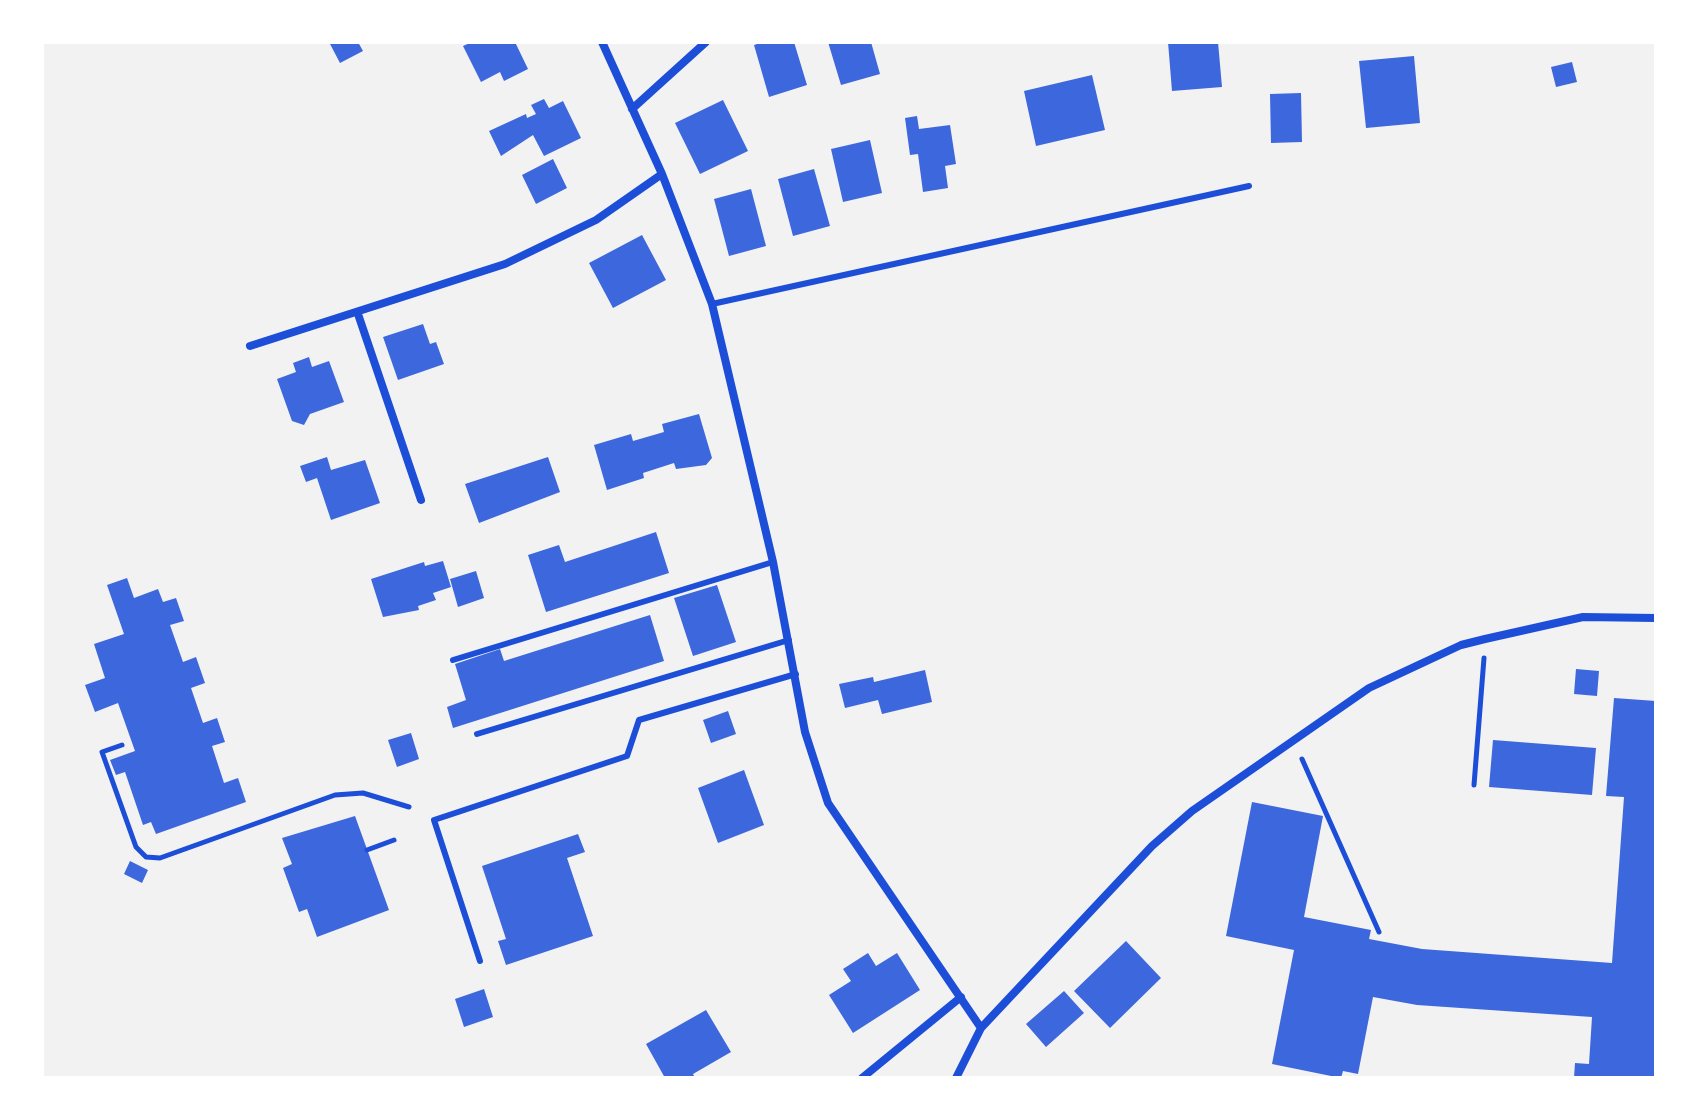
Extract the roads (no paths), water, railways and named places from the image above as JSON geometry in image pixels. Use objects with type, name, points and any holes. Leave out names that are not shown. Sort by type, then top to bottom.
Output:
[{"type":"street","points":[[602,42],[662,174],[712,304],[773,562],[805,732],[828,803],[981,1028]]},
{"type":"street","points":[[632,109],[706,42]]},
{"type":"street","points":[[250,346],[358,314],[505,264],[596,220],[662,174]]},
{"type":"street","points":[[358,314],[421,500]]},
{"type":"street","points":[[956,1078],[981,1028],[1152,846],[1192,811],[1369,688],[1461,645],[1485,639],[1583,617],[1656,618]]},
{"type":"street","points":[[862,1078],[961,997]]},
{"type":"lane","points":[[712,304],[1249,186]]},
{"type":"lane","points":[[453,660],[773,562]]},
{"type":"lane","points":[[477,734],[789,640]]},
{"type":"lane","points":[[480,961],[434,820],[627,756],[639,720],[796,674]]}]
